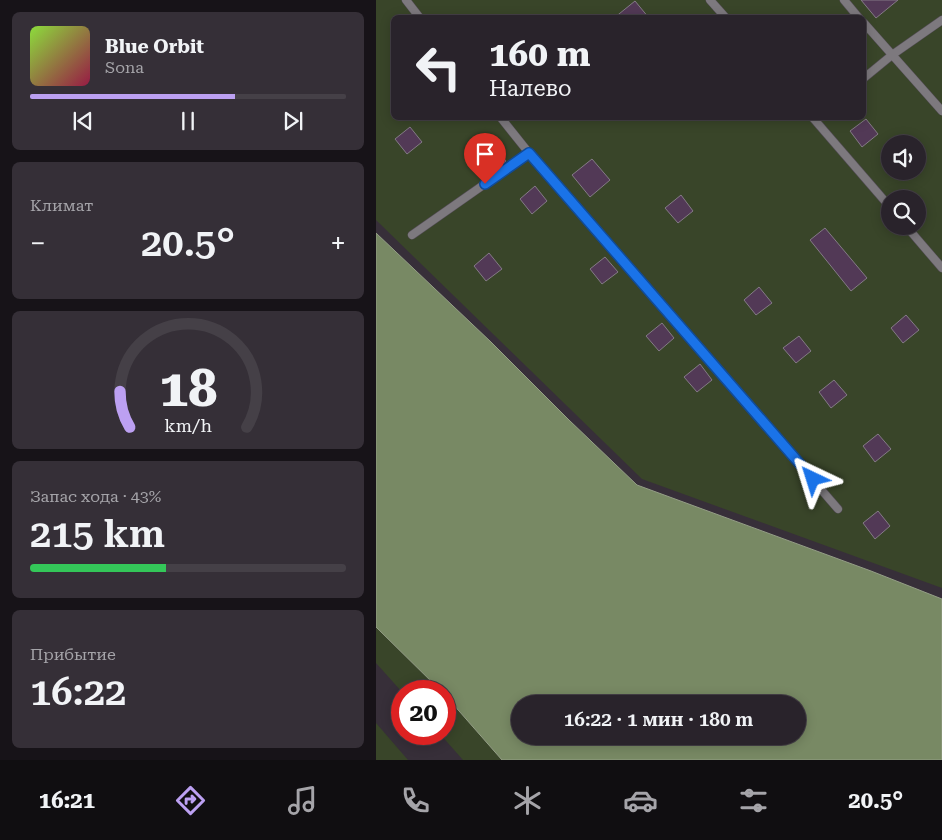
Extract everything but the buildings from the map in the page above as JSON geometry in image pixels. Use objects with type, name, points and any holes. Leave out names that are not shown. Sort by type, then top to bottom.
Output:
[{"type":"lane","points":[[406,0],[418,15]]},
{"type":"lane","points":[[710,0],[723,15]]},
{"type":"lane","points":[[844,0],[856,15]]},
{"type":"lane","points":[[866,76],[942,20]]},
{"type":"lane","points":[[866,25],[942,112]]},
{"type":"lane","points":[[503,120],[529,153],[838,509]]},
{"type":"lane","points":[[816,120],[881,196]]},
{"type":"lane","points":[[412,235],[529,153]]},
{"type":"lane","points":[[914,235],[942,268]]},
{"type":"shaded area","points":[[376,0],[942,0],[942,588],[642,479],[376,220]]},
{"type":"shaded area","points":[[376,233],[637,485],[942,599],[942,760],[502,760],[456,708],[456,680],[430,680],[376,627]]},
{"type":"shaded area","points":[[376,627],[430,680],[391,680],[376,663]]},
{"type":"shaded area","points":[[456,708],[502,760],[463,760],[450,745],[456,745]]},
{"type":"shaded area","points":[[376,723],[391,740],[391,745],[395,745],[408,760],[376,760]]},
{"type":"route","points":[[485,184],[529,153],[813,479]]}]
